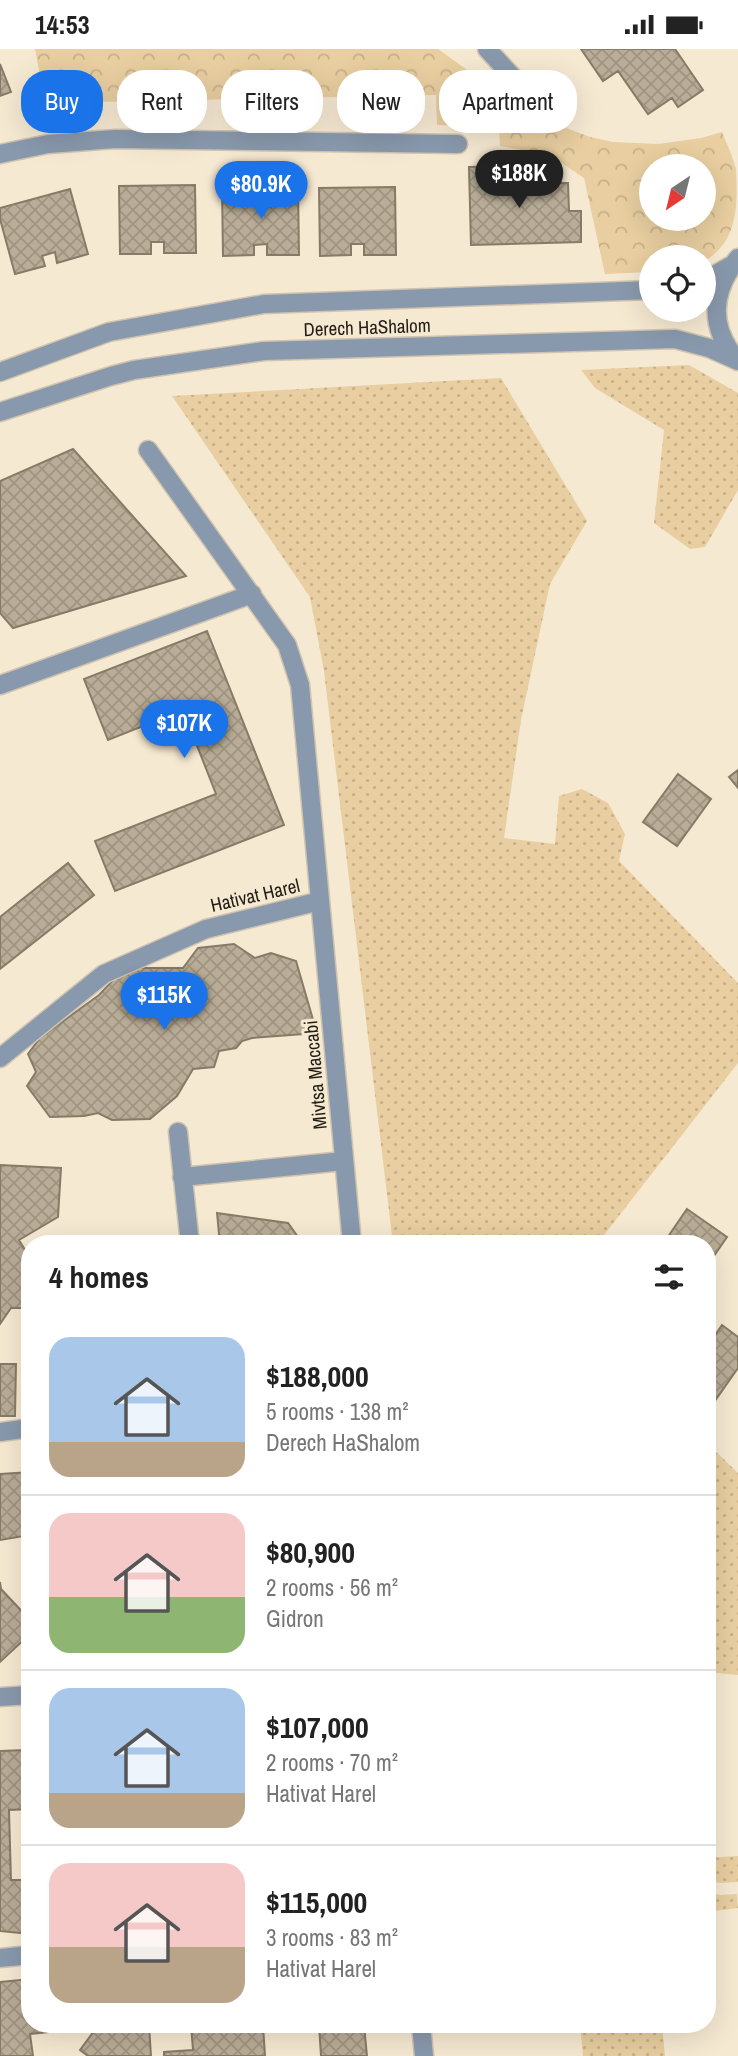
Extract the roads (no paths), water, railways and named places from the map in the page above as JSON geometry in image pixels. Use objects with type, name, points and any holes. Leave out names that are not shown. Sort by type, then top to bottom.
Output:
[{"type":"street","points":[[487,49],[506,70]]},
{"type":"street","points":[[0,154],[48,144],[115,139],[458,144]]},
{"type":"street","points":[[716,274],[736,261]]},
{"type":"street","points":[[736,261],[723,278],[716,311],[720,333],[738,361]]},
{"type":"street","name":"Derech HaShalom","points":[[0,372],[108,332],[264,304],[639,291]]},
{"type":"street","name":"Derech HaShalom","points":[[0,412],[122,373],[264,351],[675,339],[709,348],[738,361]]},
{"type":"street","name":"Hativat Harel","points":[[0,1058],[104,974],[206,929],[320,901],[300,685],[287,645],[148,450]]},
{"type":"street","points":[[0,685],[252,594]]},
{"type":"street","name":"Mivtsa Maccabi","points":[[320,901],[351,1235]]},
{"type":"street","points":[[177,1132],[189,1235]]},
{"type":"street","points":[[182,1177],[344,1161]]},
{"type":"street","points":[[0,1431],[21,1429]]},
{"type":"street","points":[[0,1697],[21,1696]]},
{"type":"street","points":[[0,1958],[21,1956]]},
{"type":"street","points":[[422,2033],[424,2056]]}]
